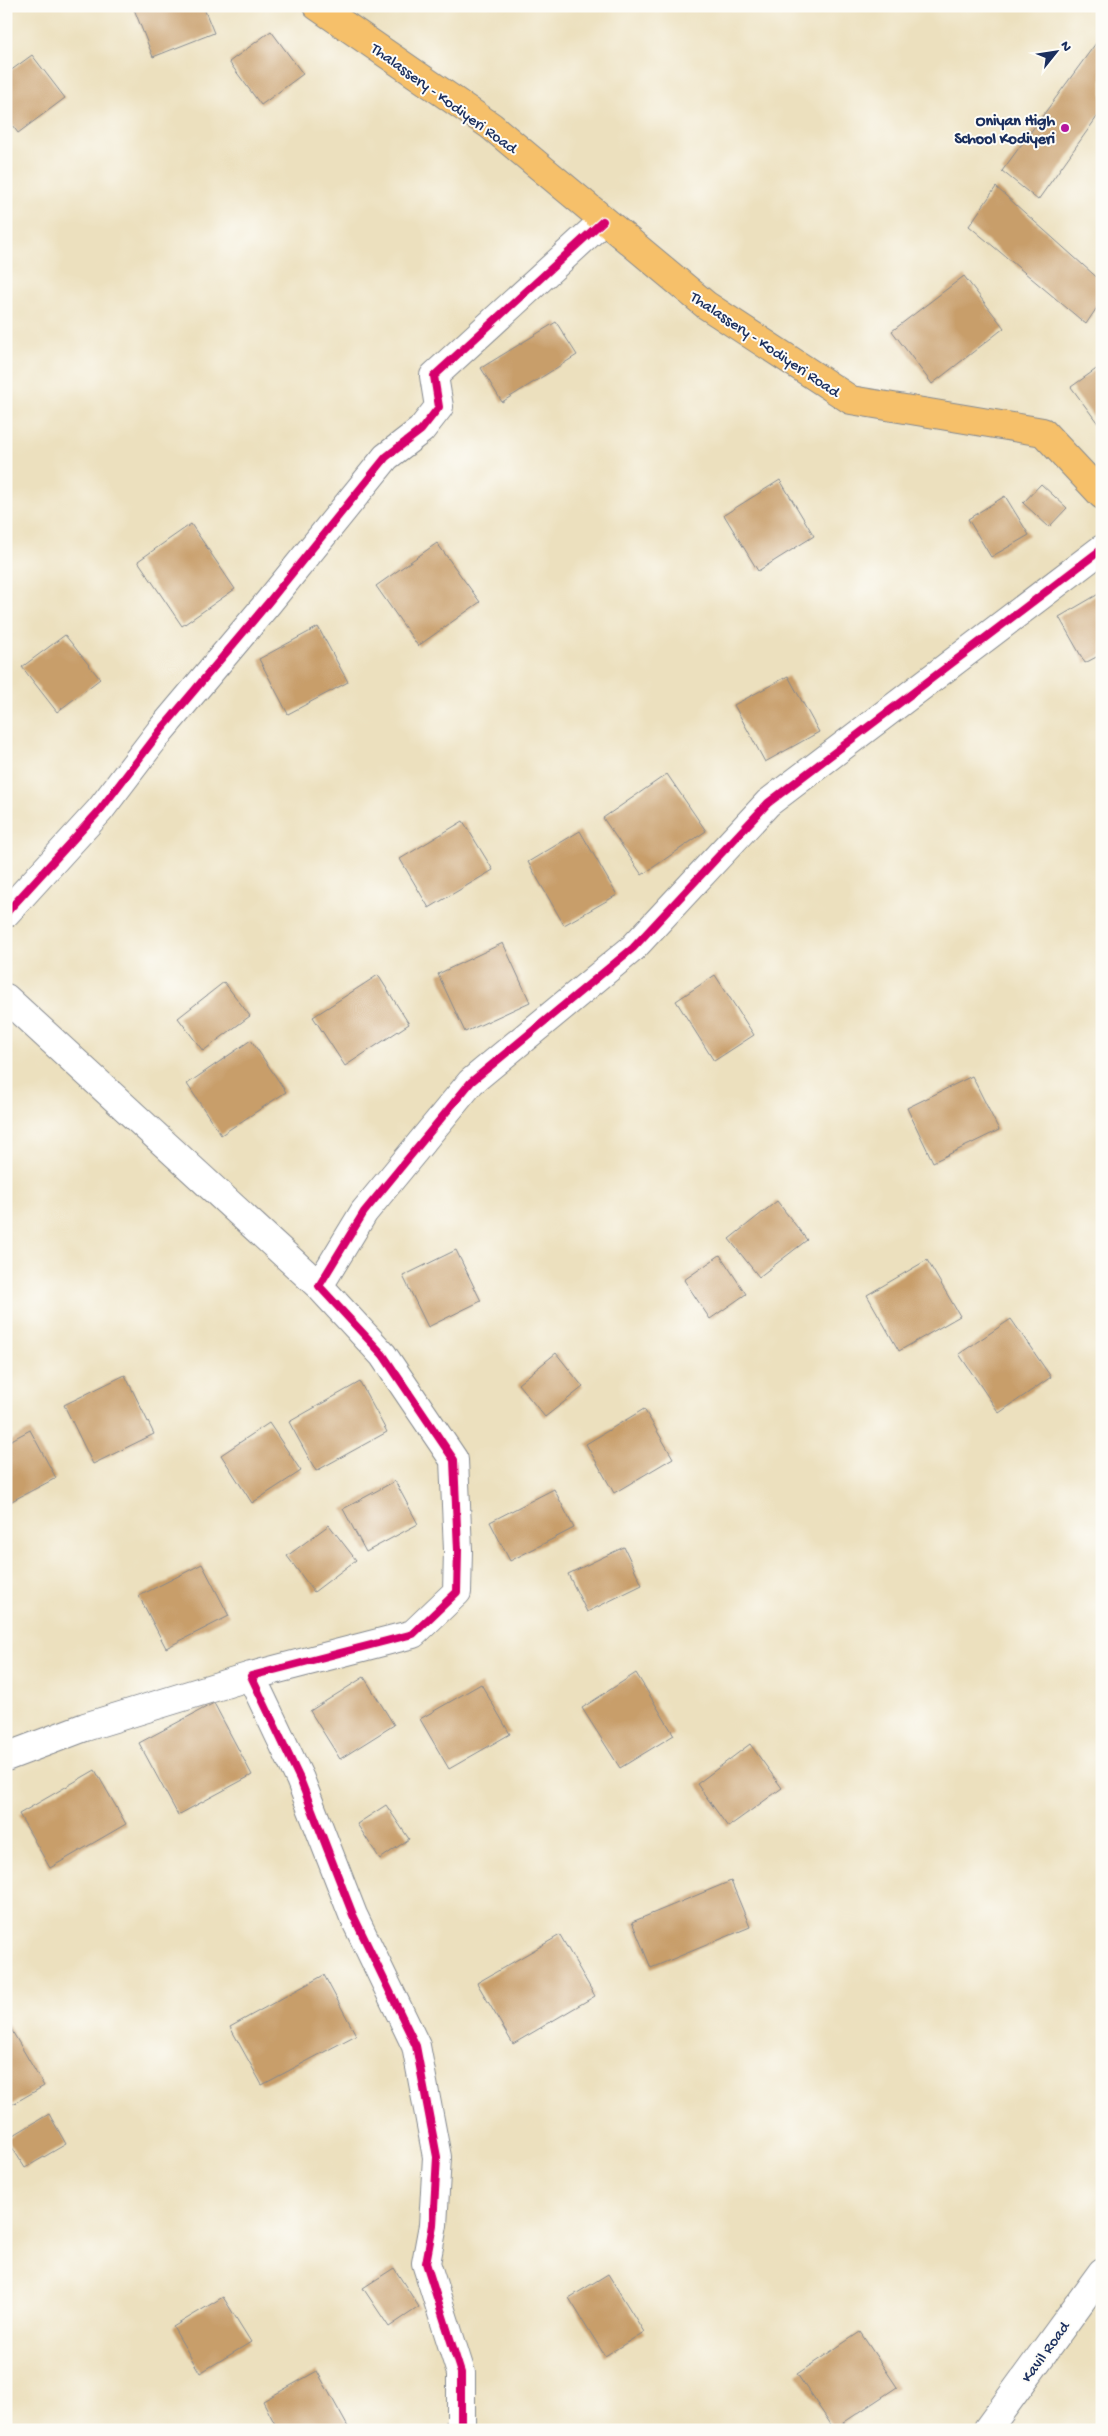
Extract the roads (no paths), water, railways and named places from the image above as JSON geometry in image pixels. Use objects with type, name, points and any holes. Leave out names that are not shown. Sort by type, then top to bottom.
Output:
[{"type":"main road","name":"Thalassery - Kodiyeri Road","points":[[317,6],[491,126],[706,306],[851,400],[1042,432],[1102,494]]},
{"type":"street","points":[[6,913],[100,810],[162,730],[386,457],[421,430],[439,407],[434,376],[603,220]]},
{"type":"street","points":[[319,1286],[364,1212],[472,1082],[633,948],[768,803],[1102,549]]},
{"type":"street","points":[[6,998],[319,1286],[383,1355],[454,1460],[458,1550],[457,1592],[413,1634],[251,1676],[85,1727],[6,1757]]},
{"type":"street","points":[[251,1676],[300,1779],[353,1915],[416,2046],[438,2156],[433,2225],[426,2263],[461,2372],[461,2427],[458,2430]]},
{"type":"street","name":"Kavil Road","points":[[987,2430],[1102,2272]]},
{"type":"place","name":"Oniyan High School Kodiyeri","points":[[1065,128]]}]
